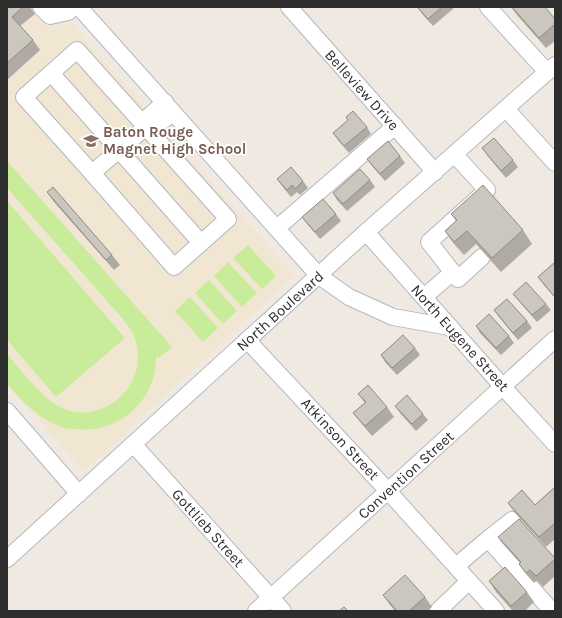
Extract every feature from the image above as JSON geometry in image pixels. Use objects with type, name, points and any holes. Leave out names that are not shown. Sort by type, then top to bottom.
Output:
[{"type":"street","points":[[41,7],[50,16],[68,12],[74,7]]},
{"type":"street","points":[[79,7],[319,276],[350,297],[393,317],[450,327]]},
{"type":"street","name":"Belleview Drive","points":[[289,7],[435,172]]},
{"type":"street","points":[[488,7],[551,69]]},
{"type":"street","points":[[77,50],[228,219],[174,267],[24,97],[51,73],[77,50]]},
{"type":"street","name":"North Boulevard","points":[[7,559],[134,445],[366,232],[551,69]]},
{"type":"street","points":[[51,73],[201,243]]},
{"type":"street","points":[[92,173],[146,127],[155,127],[169,107]]},
{"type":"street","points":[[506,109],[555,163]]},
{"type":"street","points":[[277,228],[395,126]]},
{"type":"street","points":[[455,155],[487,190],[429,242],[458,279],[482,257]]},
{"type":"street","name":"North Eugene Street","points":[[366,232],[555,444]]},
{"type":"street","points":[[424,297],[453,272]]},
{"type":"street","name":"Convention Street","points":[[256,611],[555,339]]},
{"type":"street","name":"Atkinson Street","points":[[247,340],[388,491],[496,611]]},
{"type":"street","points":[[7,411],[79,494]]},
{"type":"street","name":"Gottlieb Street","points":[[134,445],[283,611]]},
{"type":"street","points":[[456,566],[512,520]]},
{"type":"street","points":[[488,539],[552,611]]},
{"type":"street","points":[[438,611],[469,581]]},
{"type":"shaded area","name":"Baton Rouge Magnet High School","points":[[7,7],[56,7],[294,275],[84,471],[7,384]]},
{"type":"green space","points":[[7,161],[172,347],[159,358],[156,356],[155,372],[143,399],[133,410],[108,426],[93,429],[71,429],[54,424],[39,415],[7,384],[7,354],[44,396],[58,406],[74,412],[89,412],[104,408],[117,400],[128,388],[135,374],[138,359],[135,339],[131,330],[123,319],[7,188]]},
{"type":"green space","points":[[7,201],[125,338],[56,397],[7,340]]},
{"type":"green space","points":[[248,245],[276,276],[262,289],[233,258]]},
{"type":"green space","points":[[228,262],[257,293],[242,307],[214,276]]},
{"type":"green space","points":[[209,280],[237,311],[223,324],[195,293]]},
{"type":"green space","points":[[190,297],[218,328],[203,342],[175,311]]},
{"type":"building","points":[[7,7],[23,7],[12,17],[33,40],[7,63]]},
{"type":"building","points":[[442,7],[428,19],[418,8]]},
{"type":"building","points":[[512,7],[545,7],[555,19],[555,24],[539,38]]},
{"type":"building","points":[[353,111],[367,127],[344,146],[333,133],[348,120],[346,117]]},
{"type":"building","points":[[494,138],[513,160],[501,171],[482,148]]},
{"type":"building","points":[[388,141],[400,156],[380,174],[367,159]]},
{"type":"building","points":[[291,167],[303,181],[295,189],[292,185],[287,190],[277,179]]},
{"type":"building","points":[[360,169],[370,180],[343,204],[333,193]]},
{"type":"building","points":[[483,185],[523,230],[492,258],[467,231],[454,242],[445,231],[457,220],[451,214]]},
{"type":"building","points":[[53,187],[112,255],[106,260],[47,192]]},
{"type":"building","points":[[323,199],[336,214],[315,232],[302,217]]},
{"type":"building","points":[[555,262],[555,295],[554,296],[538,277]]},
{"type":"building","points":[[526,282],[546,304],[532,315],[513,294]]},
{"type":"building","points":[[507,299],[527,321],[513,333],[494,310]]},
{"type":"building","points":[[489,314],[509,336],[496,348],[476,326]]},
{"type":"building","points":[[403,335],[415,348],[392,368],[381,355]]},
{"type":"building","points":[[368,385],[387,407],[365,426],[353,413],[366,402],[358,394]]},
{"type":"building","points":[[407,395],[423,414],[412,424],[395,406]]},
{"type":"building","points":[[555,487],[555,523],[539,537],[508,503],[522,490],[535,505]]},
{"type":"building","points":[[519,519],[555,558],[536,576],[530,570],[526,573],[519,564],[521,562],[498,537]]},
{"type":"building","points":[[505,567],[527,592],[511,606],[489,581]]},
{"type":"building","points":[[405,575],[425,597],[409,611],[397,611],[383,595]]},
{"type":"building","points":[[344,607],[348,611],[339,611]]},
{"type":"place","name":"Baton Rouge Magnet High School","points":[[91,141]]}]
